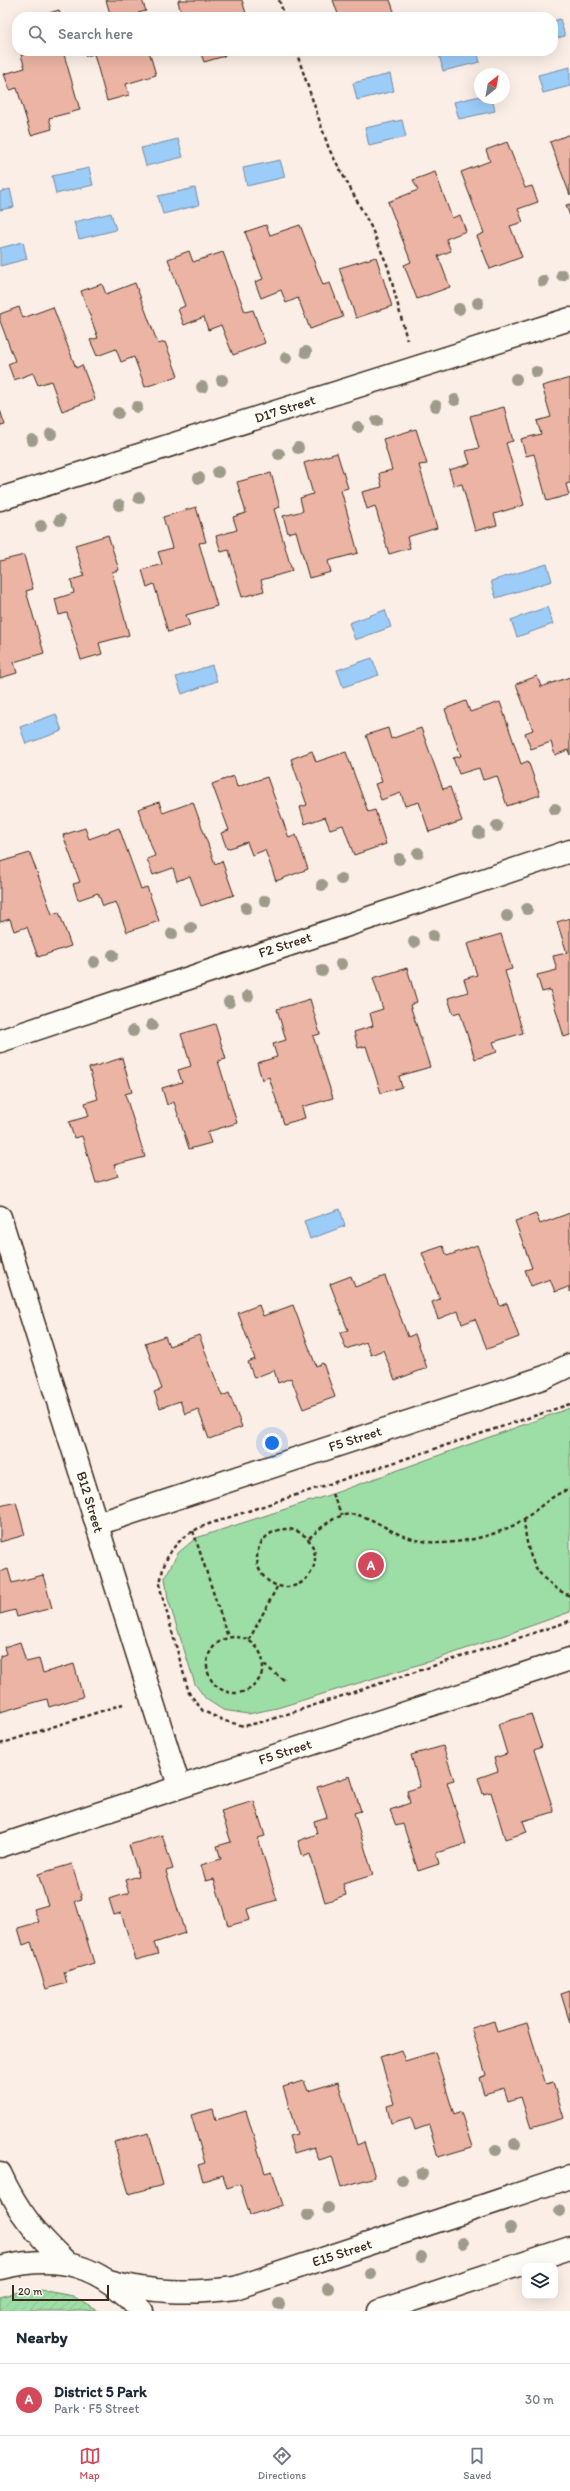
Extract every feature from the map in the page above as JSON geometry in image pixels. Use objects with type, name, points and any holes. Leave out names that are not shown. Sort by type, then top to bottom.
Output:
[{"type":"street","name":"D17 Street","points":[[0,499],[570,319]]},
{"type":"street","name":"F2 Street","points":[[0,1041],[570,851]]},
{"type":"street","name":"B12 Street","points":[[0,1217],[179,1786]]},
{"type":"street","name":"F5 Street","points":[[97,1524],[545,1377],[570,1366]]},
{"type":"street","name":"F5 Street","points":[[545,1377],[570,1374]]},
{"type":"street","name":"F5 Street","points":[[0,1846],[179,1786],[570,1659]]},
{"type":"street","points":[[0,2173],[12,2199],[36,2233],[67,2263]]},
{"type":"street","name":"E15 Street","points":[[109,2281],[140,2289],[171,2293],[203,2292],[235,2288],[570,2177]]},
{"type":"street","points":[[379,2311],[570,2248]]},
{"type":"street","points":[[0,2268],[28,2261],[67,2263],[88,2270],[109,2281],[127,2295],[142,2311]]},
{"type":"path","points":[[279,0],[283,12]]},
{"type":"path","points":[[298,56],[329,149],[371,227],[388,267],[414,368]]},
{"type":"path","points":[[570,1404],[328,1483],[193,1531],[176,1543],[167,1556],[161,1571],[160,1588],[189,1693],[204,1711],[225,1721],[244,1726],[266,1721],[570,1622]]},
{"type":"path","points":[[309,1538],[327,1523],[342,1515],[365,1517],[403,1536],[436,1543],[476,1537],[504,1530],[524,1519],[551,1497],[570,1489]]},
{"type":"path","points":[[332,1494],[342,1515]]},
{"type":"path","points":[[524,1519],[526,1542],[531,1560],[541,1577],[556,1589],[570,1596]]},
{"type":"path","points":[[280,1528],[296,1529],[309,1538],[316,1552],[314,1568],[306,1580],[293,1587],[277,1586],[264,1578],[257,1564],[257,1548],[266,1535],[280,1528]]},
{"type":"path","points":[[193,1531],[228,1637]]},
{"type":"path","points":[[249,1640],[277,1586]]},
{"type":"path","points":[[239,1636],[249,1640],[257,1646],[264,1665],[262,1676],[255,1685],[245,1691],[234,1693],[223,1690],[214,1683],[208,1673],[207,1662],[210,1651],[218,1642],[228,1637],[239,1636]]},
{"type":"path","points":[[264,1665],[284,1680]]},
{"type":"path","points":[[0,1744],[150,1695]]},
{"type":"green space","points":[[570,1408],[570,1612],[437,1659],[277,1708],[248,1714],[223,1710],[206,1699],[195,1684],[168,1599],[165,1577],[178,1553],[196,1538],[332,1494]]},
{"type":"green space","points":[[40,2290],[73,2296],[98,2311],[0,2311],[0,2297],[18,2292]]},
{"type":"water","points":[[560,19],[565,36],[558,38],[558,20]]},
{"type":"water","points":[[439,56],[478,56],[480,62],[443,71]]},
{"type":"water","points":[[570,67],[570,86],[543,93],[538,75]]},
{"type":"water","points":[[390,74],[394,91],[357,100],[353,83]]},
{"type":"water","points":[[474,97],[474,104],[493,104],[495,111],[459,119],[454,102]]},
{"type":"water","points":[[402,120],[406,137],[369,146],[365,128]]},
{"type":"water","points":[[178,139],[183,157],[146,166],[141,148]]},
{"type":"water","points":[[280,160],[285,177],[247,186],[243,168]]},
{"type":"water","points":[[89,168],[93,185],[56,194],[52,176]]},
{"type":"water","points":[[195,188],[199,205],[163,214],[158,196]]},
{"type":"water","points":[[10,189],[14,207],[0,210],[0,192]]},
{"type":"water","points":[[111,213],[116,230],[79,239],[74,222]]},
{"type":"water","points":[[23,242],[27,259],[0,266],[0,248]]},
{"type":"water","points":[[547,564],[552,581],[496,598],[491,581]]},
{"type":"water","points":[[547,607],[553,624],[517,637],[511,620]]},
{"type":"water","points":[[385,610],[391,627],[355,640],[349,623]]},
{"type":"water","points":[[372,658],[379,675],[343,687],[337,670]]},
{"type":"water","points":[[212,665],[217,681],[182,694],[176,677]]},
{"type":"water","points":[[56,714],[62,731],[26,744],[20,727]]},
{"type":"water","points":[[340,1209],[345,1226],[310,1239],[304,1221]]},
{"type":"building","points":[[106,0],[142,0],[146,11],[142,12],[110,12]]},
{"type":"building","points":[[242,0],[246,12],[181,12],[178,1]]},
{"type":"building","points":[[333,0],[390,0],[394,12],[337,12]]},
{"type":"building","points":[[21,56],[64,56],[80,110],[49,118],[52,129],[31,135],[17,88],[10,90],[4,74],[25,68]]},
{"type":"building","points":[[95,56],[150,56],[156,75],[126,84],[129,95],[107,101]]},
{"type":"building","points":[[202,56],[225,56],[204,62]]},
{"type":"building","points":[[570,134],[570,195],[550,142]]},
{"type":"building","points":[[507,142],[525,188],[532,186],[538,202],[518,209],[523,222],[510,226],[522,257],[490,269],[477,236],[484,233],[461,172],[490,161],[486,150]]},
{"type":"building","points":[[435,172],[452,218],[460,215],[466,231],[446,239],[451,251],[438,256],[450,287],[417,299],[404,265],[411,262],[388,202],[418,190],[413,180]]},
{"type":"building","points":[[570,204],[570,216],[566,205]]},
{"type":"building","points":[[266,225],[270,235],[300,225],[323,285],[330,283],[343,317],[310,329],[298,298],[286,303],[281,290],[261,298],[255,282],[263,279],[245,232]]},
{"type":"building","points":[[189,251],[193,262],[223,252],[245,312],[253,310],[265,343],[233,355],[221,325],[208,330],[204,317],[184,325],[178,309],[185,306],[168,259]]},
{"type":"building","points":[[376,257],[392,306],[356,318],[339,268]]},
{"type":"building","points":[[135,283],[158,344],[165,342],[178,376],[145,387],[134,357],[121,362],[116,349],[97,356],[90,340],[98,338],[81,291],[102,284],[106,294]]},
{"type":"building","points":[[19,307],[23,318],[53,307],[76,368],[82,365],[95,399],[62,411],[51,381],[38,385],[33,373],[14,380],[8,364],[15,361],[0,321],[0,314]]},
{"type":"building","points":[[570,378],[570,483],[566,484],[569,495],[547,501],[534,454],[526,456],[521,439],[541,434],[537,421],[551,417],[542,386]]},
{"type":"building","points":[[504,407],[513,441],[506,443],[524,505],[494,514],[497,525],[475,531],[462,484],[454,486],[449,470],[470,464],[466,451],[479,448],[470,416]]},
{"type":"building","points":[[0,410],[5,425],[0,426]]},
{"type":"building","points":[[416,429],[427,464],[419,465],[437,528],[407,537],[410,548],[389,554],[375,506],[367,509],[362,492],[382,487],[379,473],[392,470],[383,439]]},
{"type":"building","points":[[337,453],[348,488],[341,490],[358,553],[328,561],[331,572],[309,578],[296,531],[288,533],[283,516],[303,511],[300,498],[313,494],[304,463]]},
{"type":"building","points":[[271,473],[280,507],[274,509],[292,571],[261,580],[264,591],[242,597],[229,550],[221,552],[216,536],[237,530],[233,517],[246,513],[237,482]]},
{"type":"building","points":[[196,507],[206,542],[199,543],[217,606],[186,615],[190,626],[168,632],[154,584],[147,587],[142,570],[162,564],[158,552],[172,548],[163,517]]},
{"type":"building","points":[[108,535],[119,570],[112,572],[129,635],[99,643],[102,654],[81,660],[67,613],[59,615],[55,599],[74,593],[71,580],[84,576],[75,545]]},
{"type":"building","points":[[24,555],[33,589],[26,591],[44,653],[14,662],[17,673],[0,678],[0,561]]},
{"type":"building","points":[[537,676],[541,687],[570,677],[570,755],[568,750],[555,755],[551,742],[531,749],[525,733],[533,730],[516,684]]},
{"type":"building","points":[[466,701],[470,712],[500,702],[521,764],[528,761],[540,795],[507,806],[497,776],[483,780],[479,768],[459,774],[453,758],[461,756],[445,709]]},
{"type":"building","points":[[388,728],[391,739],[421,728],[443,789],[450,787],[462,821],[429,832],[419,802],[405,806],[401,793],[381,800],[375,784],[382,782],[366,735]]},
{"type":"building","points":[[312,751],[316,762],[346,752],[368,812],[375,810],[386,844],[354,855],[343,825],[330,829],[325,817],[305,824],[300,807],[307,805],[291,759]]},
{"type":"building","points":[[234,776],[237,787],[267,777],[289,838],[296,835],[308,869],[276,881],[265,850],[252,855],[247,842],[227,849],[221,833],[229,830],[212,784]]},
{"type":"building","points":[[159,802],[163,813],[193,802],[215,864],[222,861],[234,895],[201,906],[190,876],[177,881],[173,868],[153,875],[147,859],[155,856],[138,809]]},
{"type":"building","points":[[85,828],[89,839],[119,828],[141,889],[147,887],[159,921],[127,932],[116,902],[103,906],[98,893],[78,900],[73,884],[80,882],[63,835]]},
{"type":"building","points":[[30,853],[52,914],[59,912],[71,946],[38,957],[27,927],[14,931],[10,919],[0,922],[0,862]]},
{"type":"building","points":[[570,918],[570,1035],[564,1037],[550,990],[542,992],[537,975],[557,970],[553,956],[567,953],[557,922]]},
{"type":"building","points":[[501,934],[512,969],[505,971],[523,1033],[493,1042],[497,1052],[475,1059],[460,1012],[453,1014],[448,998],[468,992],[464,979],[477,975],[467,944]]},
{"type":"building","points":[[407,968],[417,1002],[410,1005],[430,1067],[399,1076],[402,1087],[381,1093],[366,1046],[358,1048],[354,1032],[373,1026],[370,1013],[383,1009],[373,978]]},
{"type":"building","points":[[310,999],[320,1034],[313,1036],[333,1098],[302,1107],[305,1118],[284,1124],[269,1077],[262,1080],[257,1063],[277,1057],[273,1044],[286,1040],[277,1009]]},
{"type":"building","points":[[215,1024],[226,1059],[218,1061],[237,1123],[207,1132],[211,1143],[189,1149],[174,1102],[167,1105],[162,1088],[182,1082],[178,1070],[191,1066],[181,1034]]},
{"type":"building","points":[[122,1058],[132,1092],[125,1094],[145,1157],[114,1165],[118,1176],[96,1183],[82,1136],[74,1138],[69,1122],[89,1116],[85,1103],[98,1099],[89,1068]]},
{"type":"building","points":[[570,1213],[570,1292],[568,1287],[555,1292],[550,1279],[531,1286],[525,1270],[532,1268],[515,1221],[536,1214],[540,1224]]},
{"type":"building","points":[[477,1245],[500,1306],[507,1303],[519,1337],[487,1349],[475,1319],[462,1324],[458,1311],[438,1319],[432,1302],[440,1299],[422,1253],[443,1246],[447,1256]]},
{"type":"building","points":[[351,1276],[355,1287],[385,1276],[408,1337],[415,1334],[427,1368],[395,1380],[383,1350],[371,1355],[366,1342],[346,1349],[340,1333],[348,1330],[330,1284]]},
{"type":"building","points":[[259,1305],[263,1316],[293,1305],[316,1366],[323,1363],[335,1397],[303,1409],[291,1378],[278,1383],[274,1370],[254,1378],[248,1362],[255,1359],[238,1313]]},
{"type":"building","points":[[199,1335],[222,1396],[229,1393],[242,1427],[209,1439],[198,1409],[185,1414],[180,1401],[160,1408],[154,1392],[162,1389],[145,1343],[165,1336],[169,1346]]},
{"type":"building","points":[[16,1502],[25,1535],[0,1542],[0,1506]]},
{"type":"building","points":[[8,1569],[12,1583],[43,1575],[52,1608],[17,1617],[15,1610],[0,1614],[0,1572]]},
{"type":"building","points":[[20,1642],[26,1662],[39,1659],[43,1673],[74,1664],[83,1697],[49,1707],[47,1699],[0,1712],[0,1656],[6,1654],[4,1647]]},
{"type":"building","points":[[531,1714],[542,1747],[534,1750],[554,1812],[523,1821],[527,1832],[505,1839],[491,1792],[483,1794],[478,1778],[498,1771],[494,1758],[507,1754],[498,1724]]},
{"type":"building","points":[[443,1746],[454,1780],[447,1782],[466,1844],[436,1853],[439,1864],[418,1871],[403,1824],[396,1826],[390,1810],[410,1803],[407,1791],[420,1787],[411,1755]]},
{"type":"building","points":[[350,1776],[361,1811],[354,1813],[373,1875],[343,1884],[346,1895],[325,1902],[310,1854],[303,1857],[298,1841],[317,1834],[314,1821],[327,1817],[317,1787]]},
{"type":"building","points":[[254,1801],[265,1836],[258,1838],[277,1900],[247,1909],[250,1920],[228,1926],[214,1879],[206,1881],[201,1865],[221,1859],[217,1846],[231,1842],[221,1811]]},
{"type":"building","points":[[162,1835],[173,1869],[166,1871],[185,1933],[154,1943],[158,1954],[136,1960],[121,1913],[114,1915],[109,1899],[129,1893],[125,1880],[139,1876],[129,1845]]},
{"type":"building","points":[[72,1864],[82,1899],[75,1901],[94,1963],[64,1972],[67,1983],[46,1989],[31,1942],[23,1945],[18,1928],[39,1922],[34,1909],[48,1905],[38,1874]]},
{"type":"building","points":[[570,1991],[570,2023],[561,1994]]},
{"type":"building","points":[[494,2021],[497,2032],[527,2023],[546,2085],[553,2083],[564,2118],[531,2128],[521,2097],[508,2101],[504,2088],[484,2094],[479,2078],[486,2075],[472,2028]]},
{"type":"building","points":[[401,2050],[405,2061],[435,2052],[454,2115],[461,2112],[472,2147],[438,2157],[429,2125],[415,2130],[411,2117],[391,2123],[387,2106],[394,2104],[380,2057]]},
{"type":"building","points":[[304,2081],[308,2091],[338,2082],[357,2145],[364,2142],[375,2177],[341,2187],[332,2156],[319,2160],[314,2147],[294,2153],[289,2136],[297,2134],[283,2087]]},
{"type":"building","points":[[213,2109],[216,2120],[246,2111],[265,2173],[272,2171],[283,2205],[250,2215],[240,2184],[227,2188],[223,2175],[203,2181],[198,2165],[205,2163],[191,2115]]},
{"type":"building","points":[[149,2133],[163,2185],[129,2194],[114,2142]]},
{"type":"place","name":"District 5 Park","points":[[371,1565]]}]
